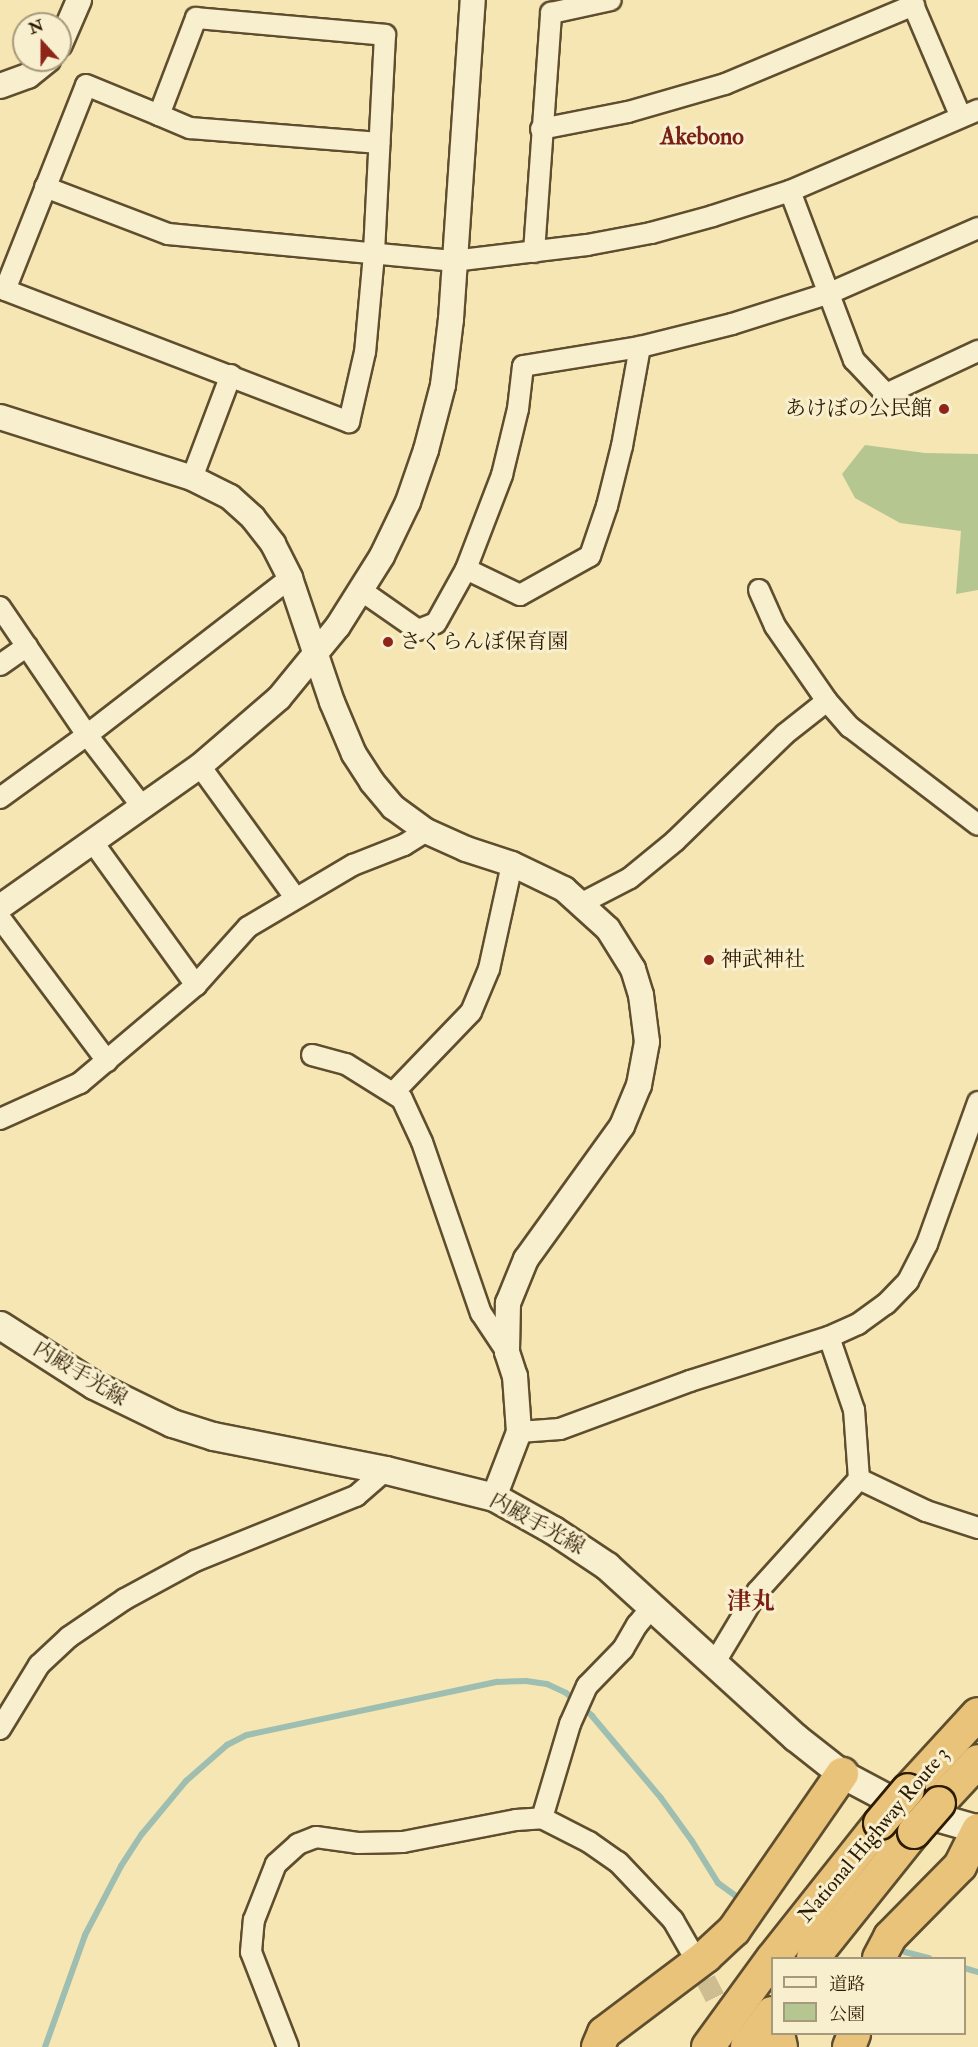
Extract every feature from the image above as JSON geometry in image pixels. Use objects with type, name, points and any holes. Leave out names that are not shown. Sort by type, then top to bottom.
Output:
[{"type":"highway","name":"National Highway Route 3","points":[[775,1957],[880,1823],[978,1714]]},
{"type":"highway","name":"National Highway Route 3","points":[[815,1957],[914,1832],[978,1761]]},
{"type":"highway","points":[[597,2047],[604,2033],[706,1956],[734,1930],[842,1774]]},
{"type":"highway","points":[[880,1957],[890,1937],[960,1866],[978,1830]]},
{"type":"highway","name":"National Highway Route 3","points":[[708,2047],[771,1962]]},
{"type":"highway","points":[[747,2047],[771,2014]]},
{"type":"main road","name":"内殿手光線","points":[[0,1324],[94,1385],[172,1423],[213,1436],[386,1470],[494,1497],[553,1530],[607,1566],[795,1737],[842,1774],[908,1809],[978,1830]]},
{"type":"street","points":[[72,18],[80,0]]},
{"type":"street","points":[[0,907],[141,805],[200,766],[279,698],[315,656],[362,591],[382,556],[403,513],[426,450],[443,385],[451,319],[453,261],[474,0]]},
{"type":"street","points":[[534,252],[551,13],[611,0]]},
{"type":"street","points":[[45,187],[168,234],[453,261],[534,252],[651,233],[790,191],[969,114],[912,3],[725,84],[628,112],[541,129]]},
{"type":"street","points":[[159,115],[196,18],[385,35],[374,254],[366,352],[348,422],[231,375],[5,290],[86,85],[190,128],[379,143]]},
{"type":"street","points":[[0,86],[33,72]]},
{"type":"street","points":[[790,191],[854,360],[886,394],[978,351]]},
{"type":"street","points":[[362,591],[418,630],[436,623],[466,569],[502,475],[518,409],[524,366],[640,347],[732,324],[830,293],[978,228]]},
{"type":"street","points":[[466,569],[520,595],[590,556],[607,506],[622,446],[640,347]]},
{"type":"street","points":[[192,478],[231,375]]},
{"type":"street","points":[[0,417],[192,478],[230,497],[253,518],[273,544],[290,578],[315,656],[354,754],[372,782],[393,807],[426,831],[466,849],[512,864],[564,889],[608,929],[633,969],[641,994],[647,1042],[639,1085],[622,1126],[526,1259],[508,1303],[507,1352]]},
{"type":"street","points":[[0,798],[87,735],[290,578]]},
{"type":"street","points":[[759,590],[776,626],[827,701],[850,727],[978,825]]},
{"type":"street","points":[[0,607],[87,735],[141,805]]},
{"type":"street","points":[[0,665],[27,646]]},
{"type":"street","points":[[582,903],[630,878],[675,841],[785,734],[827,701]]},
{"type":"street","points":[[200,766],[296,897]]},
{"type":"street","points":[[0,1119],[80,1083],[196,985],[248,927],[353,865],[404,845],[426,831]]},
{"type":"street","points":[[92,841],[196,985]]},
{"type":"street","points":[[394,1092],[471,1012],[489,969],[512,864]]},
{"type":"street","points":[[0,918],[107,1061]]},
{"type":"street","points":[[312,1055],[346,1064],[394,1092],[402,1099],[422,1142],[481,1313],[507,1352],[515,1376],[519,1432],[494,1497]]},
{"type":"street","points":[[519,1432],[560,1429],[690,1381],[829,1337],[858,1324],[886,1304],[908,1281],[927,1244],[978,1102]]},
{"type":"street","points":[[715,1662],[757,1592],[859,1479],[854,1410],[829,1337]]},
{"type":"street","points":[[0,1729],[39,1665],[69,1637],[125,1599],[195,1561],[356,1496],[386,1470]]},
{"type":"street","points":[[859,1479],[926,1511],[978,1528]]},
{"type":"street","points":[[542,1818],[570,1724],[587,1686],[623,1649],[637,1625],[652,1607]]},
{"type":"street","points":[[288,2047],[251,1952],[254,1920],[276,1864],[298,1845],[316,1837],[358,1843],[403,1842],[516,1820],[542,1818],[589,1842],[618,1862],[673,1920],[691,1951]]},
{"type":"green space","points":[[865,445],[925,453],[978,454],[978,590],[956,594],[961,531],[900,523],[855,498],[842,474]]},
{"type":"waterway","points":[[45,2047],[85,1935],[121,1866],[142,1834],[186,1781],[227,1745],[247,1735],[497,1682],[526,1681],[547,1684],[566,1693],[592,1716],[661,1798],[718,1883],[739,1898]]},
{"type":"waterway","points":[[905,1952],[925,1957]]},
{"type":"waterway","points":[[966,1969],[978,1972]]},
{"type":"tunnel","points":[[692,1953],[731,2029]]},
{"type":"place","name":"あけぼの公民館","points":[[944,409]]},
{"type":"place","name":"さくらんぼ保育園","points":[[388,642]]},
{"type":"place","name":"神武神社","points":[[709,960]]},
{"type":"district","name":"Akebono","points":[[702,137]]},
{"type":"district","name":"津丸","points":[[751,1602]]}]
